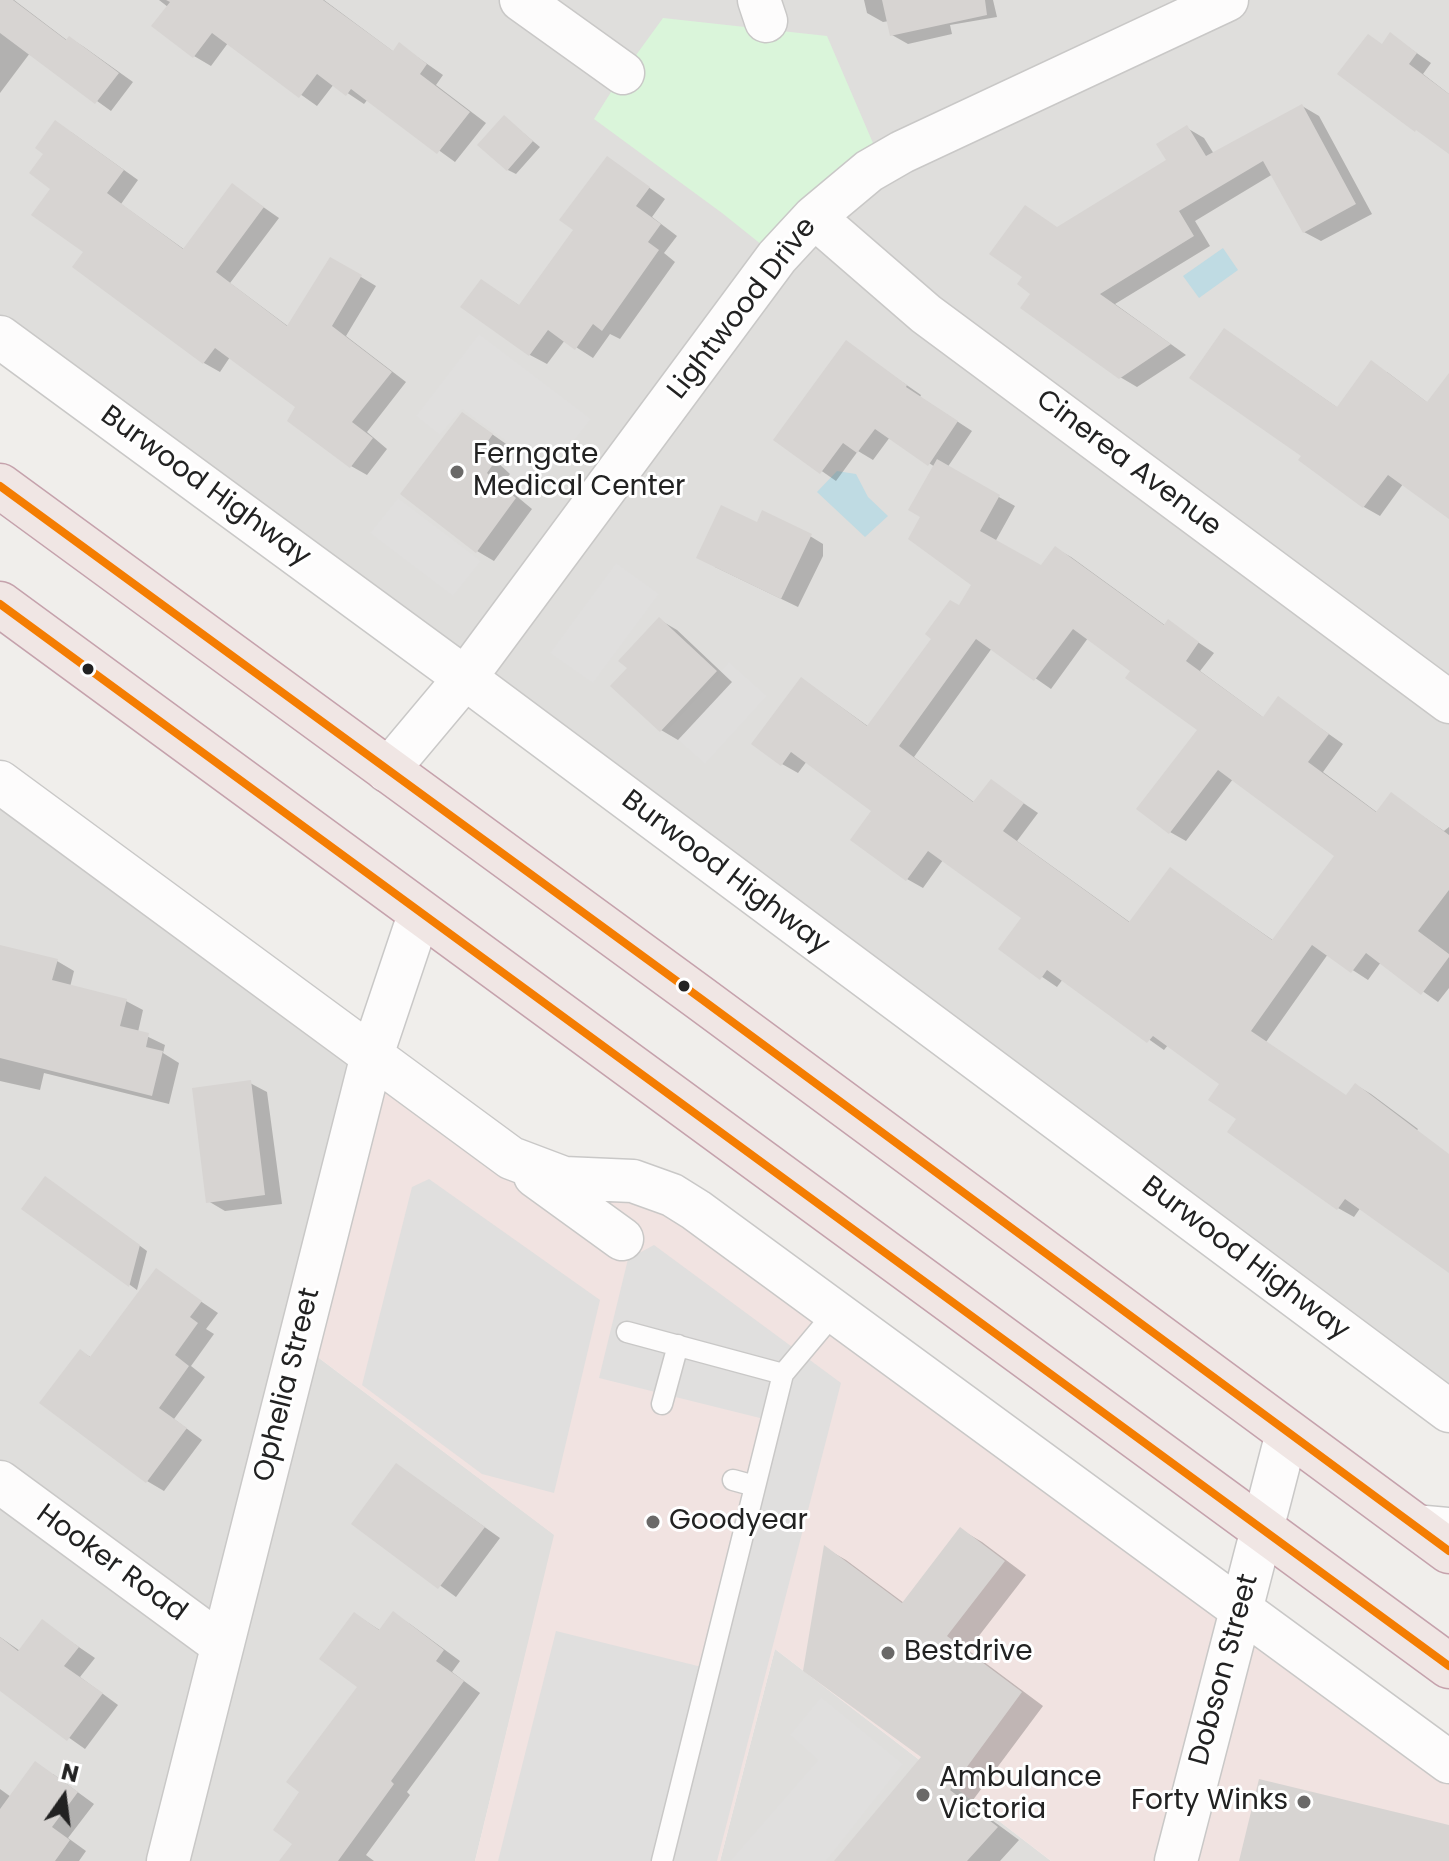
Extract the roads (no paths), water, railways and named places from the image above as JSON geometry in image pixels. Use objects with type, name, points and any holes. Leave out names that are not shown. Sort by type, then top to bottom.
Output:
[{"type":"highway","points":[[0,486],[1449,1551]]},
{"type":"highway","points":[[0,604],[1449,1666]]},
{"type":"street","points":[[521,0],[623,73]]},
{"type":"street","name":"Lightwood Drive","points":[[387,771],[465,678],[777,257],[814,217],[869,171],[902,152],[1227,0]]},
{"type":"street","name":"Cinerea Avenue","points":[[814,217],[926,314],[1449,702]]},
{"type":"street","name":"Burwood Highway","points":[[0,337],[465,678],[1449,1411]]},
{"type":"street","points":[[0,782],[622,1239]]},
{"type":"street","name":"Ophelia Street","points":[[168,1861],[372,1055],[420,912]]},
{"type":"street","points":[[511,1158],[564,1178],[633,1181],[672,1195],[1449,1762]]},
{"type":"street","name":"Dobson Street","points":[[1176,1861],[1287,1433]]},
{"type":"street","name":"Hooker Road","points":[[0,1482],[222,1645]]},
{"type":"lane","points":[[662,1861],[783,1374],[835,1312]]},
{"type":"lane","points":[[627,1332],[783,1374]]},
{"type":"lane","points":[[662,1404],[678,1345]]},
{"type":"lane","points":[[733,1480],[755,1486]]},
{"type":"lane","points":[[1399,1514],[1449,1518]]},
{"type":"water","points":[[1223,248],[1238,270],[1199,298],[1183,276]]},
{"type":"water","points":[[837,471],[856,474],[868,497],[888,516],[865,537],[817,492]]},
{"type":"place","name":"Ferngate Medical Center","points":[[457,472]]},
{"type":"place","name":"Goodyear","points":[[653,1522]]},
{"type":"place","name":"Bestdrive","points":[[888,1653]]},
{"type":"place","name":"Ambulance Victoria","points":[[923,1795]]},
{"type":"place","name":"Forty Winks","points":[[1304,1802]]}]
